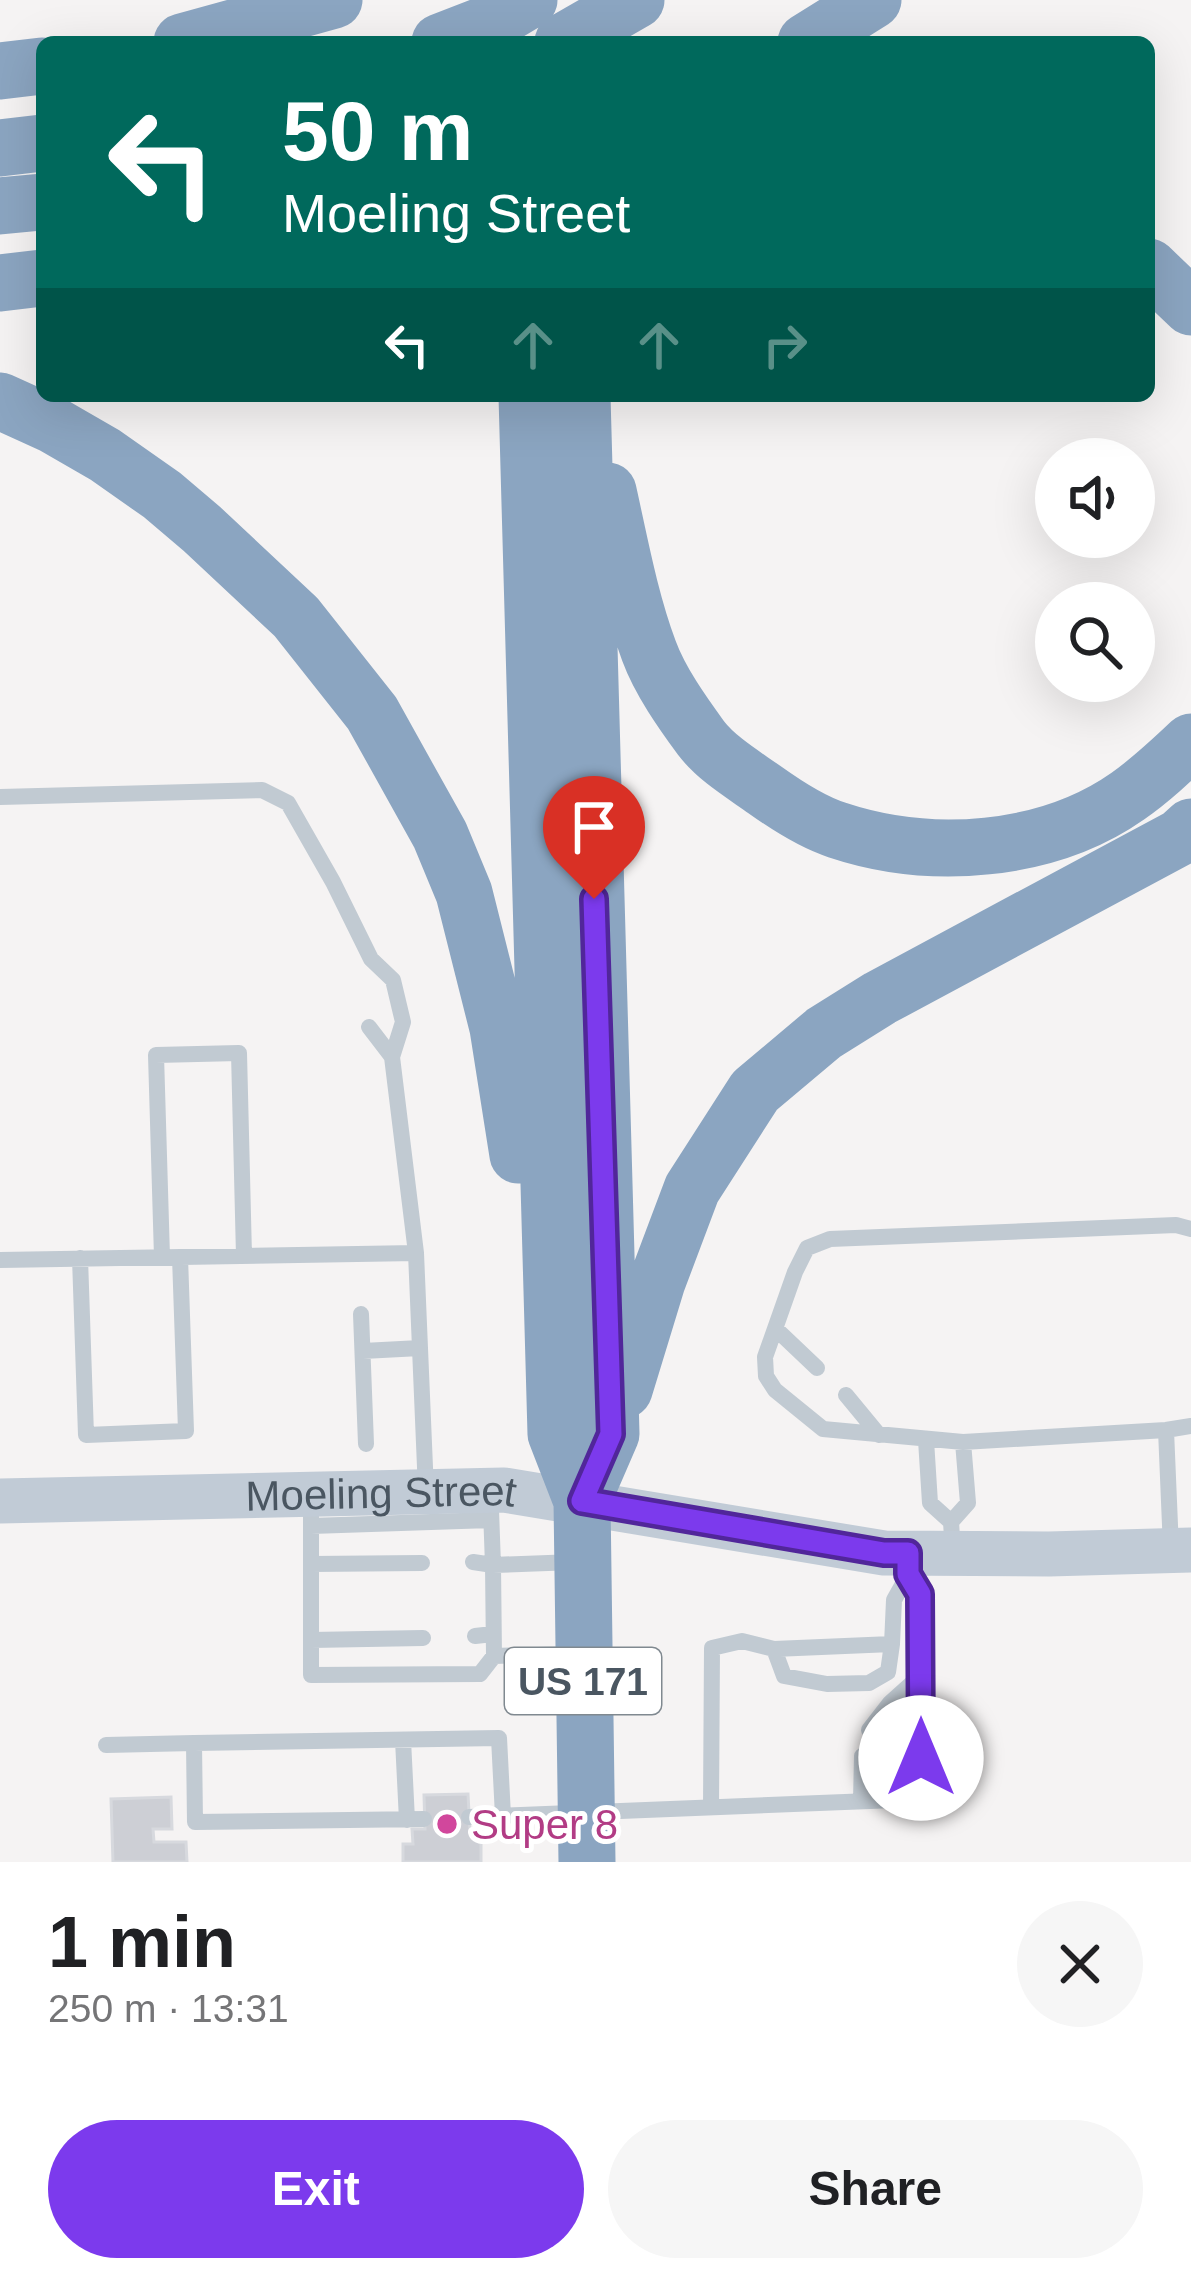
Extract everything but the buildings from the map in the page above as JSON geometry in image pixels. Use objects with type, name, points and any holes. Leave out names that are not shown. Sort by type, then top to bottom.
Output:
[{"type":"highway","points":[[204,36],[334,0]]},
{"type":"highway","points":[[516,0],[517,36]]},
{"type":"highway","points":[[456,36],[529,0]]},
{"type":"highway","points":[[577,0],[577,36]]},
{"type":"highway","points":[[573,36],[636,0]]},
{"type":"highway","points":[[816,36],[873,0]]},
{"type":"highway","points":[[0,71],[36,67]]},
{"type":"highway","points":[[0,148],[36,144]]},
{"type":"highway","points":[[0,206],[36,203]]},
{"type":"highway","points":[[1155,273],[1191,307]]},
{"type":"highway","points":[[0,283],[36,279]]},
{"type":"highway","points":[[0,401],[53,424],[162,495],[296,617],[372,713],[440,836],[464,893],[498,1028],[584,1434]]},
{"type":"highway","name":"US 171","points":[[526,402],[584,1434]]},
{"type":"highway","name":"US 171","points":[[584,402],[598,1035],[582,1501],[585,1837]]},
{"type":"highway","points":[[585,402],[650,656],[704,743],[782,802],[834,830],[881,841],[924,847],[1001,844],[1059,831],[1126,798],[1191,742]]},
{"type":"highway","points":[[584,1434],[657,1282],[692,1189],[755,1091],[824,1033],[880,998],[1191,827]]},
{"type":"street","name":"Moeling Street","points":[[0,1501],[311,1510],[426,1492],[491,1506],[582,1501],[884,1553],[908,1564],[952,1538],[1181,1550]]},
{"type":"lane","points":[[0,797],[262,790],[288,803],[371,959],[393,980],[403,1022],[392,1057],[416,1252],[426,1492]]},
{"type":"lane","points":[[364,983],[371,959]]},
{"type":"lane","points":[[369,1028],[392,1057]]},
{"type":"lane","points":[[80,1258],[86,1436],[186,1431],[156,1055],[238,1053],[244,1256]]},
{"type":"lane","points":[[1191,1229],[1176,1225],[830,1239],[807,1248],[765,1357],[766,1376],[775,1390],[824,1429],[964,1442],[1191,1426]]},
{"type":"lane","points":[[0,1260],[416,1252]]},
{"type":"lane","points":[[361,1314],[366,1444]]},
{"type":"lane","points":[[777,1330],[817,1368]]},
{"type":"lane","points":[[363,1351],[420,1348]]},
{"type":"lane","points":[[847,1395],[879,1435]]},
{"type":"lane","points":[[1166,1430],[1181,1550]]},
{"type":"lane","points":[[926,1440],[930,1503],[952,1538]]},
{"type":"lane","points":[[952,1538],[968,1502],[964,1442]]},
{"type":"lane","points":[[491,1506],[493,1565],[484,1635],[494,1656],[480,1674],[311,1675],[311,1510],[491,1506]]},
{"type":"lane","points":[[473,1562],[583,1562]]},
{"type":"lane","points":[[311,1564],[422,1563]]},
{"type":"lane","points":[[774,1649],[784,1676],[827,1684],[868,1683],[888,1672],[894,1600],[908,1564]]},
{"type":"lane","points":[[469,1817],[502,1816],[585,1837],[711,1807],[921,1799],[920,1594],[908,1564]]},
{"type":"lane","points":[[311,1640],[423,1638]]},
{"type":"lane","points":[[711,1807],[712,1648],[742,1641],[774,1649],[892,1644]]},
{"type":"lane","points":[[494,1656],[583,1654]]},
{"type":"lane","points":[[869,1730],[890,1702],[920,1676]]},
{"type":"lane","points":[[106,1745],[500,1738],[502,1816]]},
{"type":"lane","points":[[194,1744],[195,1822],[416,1819],[404,1740]]},
{"type":"lane","points":[[860,1800],[862,1756]]},
{"type":"place","name":"Super 8","points":[[447,1824]]},
{"type":"route","points":[[594,899],[611,1434],[582,1501],[884,1553],[908,1553],[908,1574],[920,1594],[921,1758]]}]
